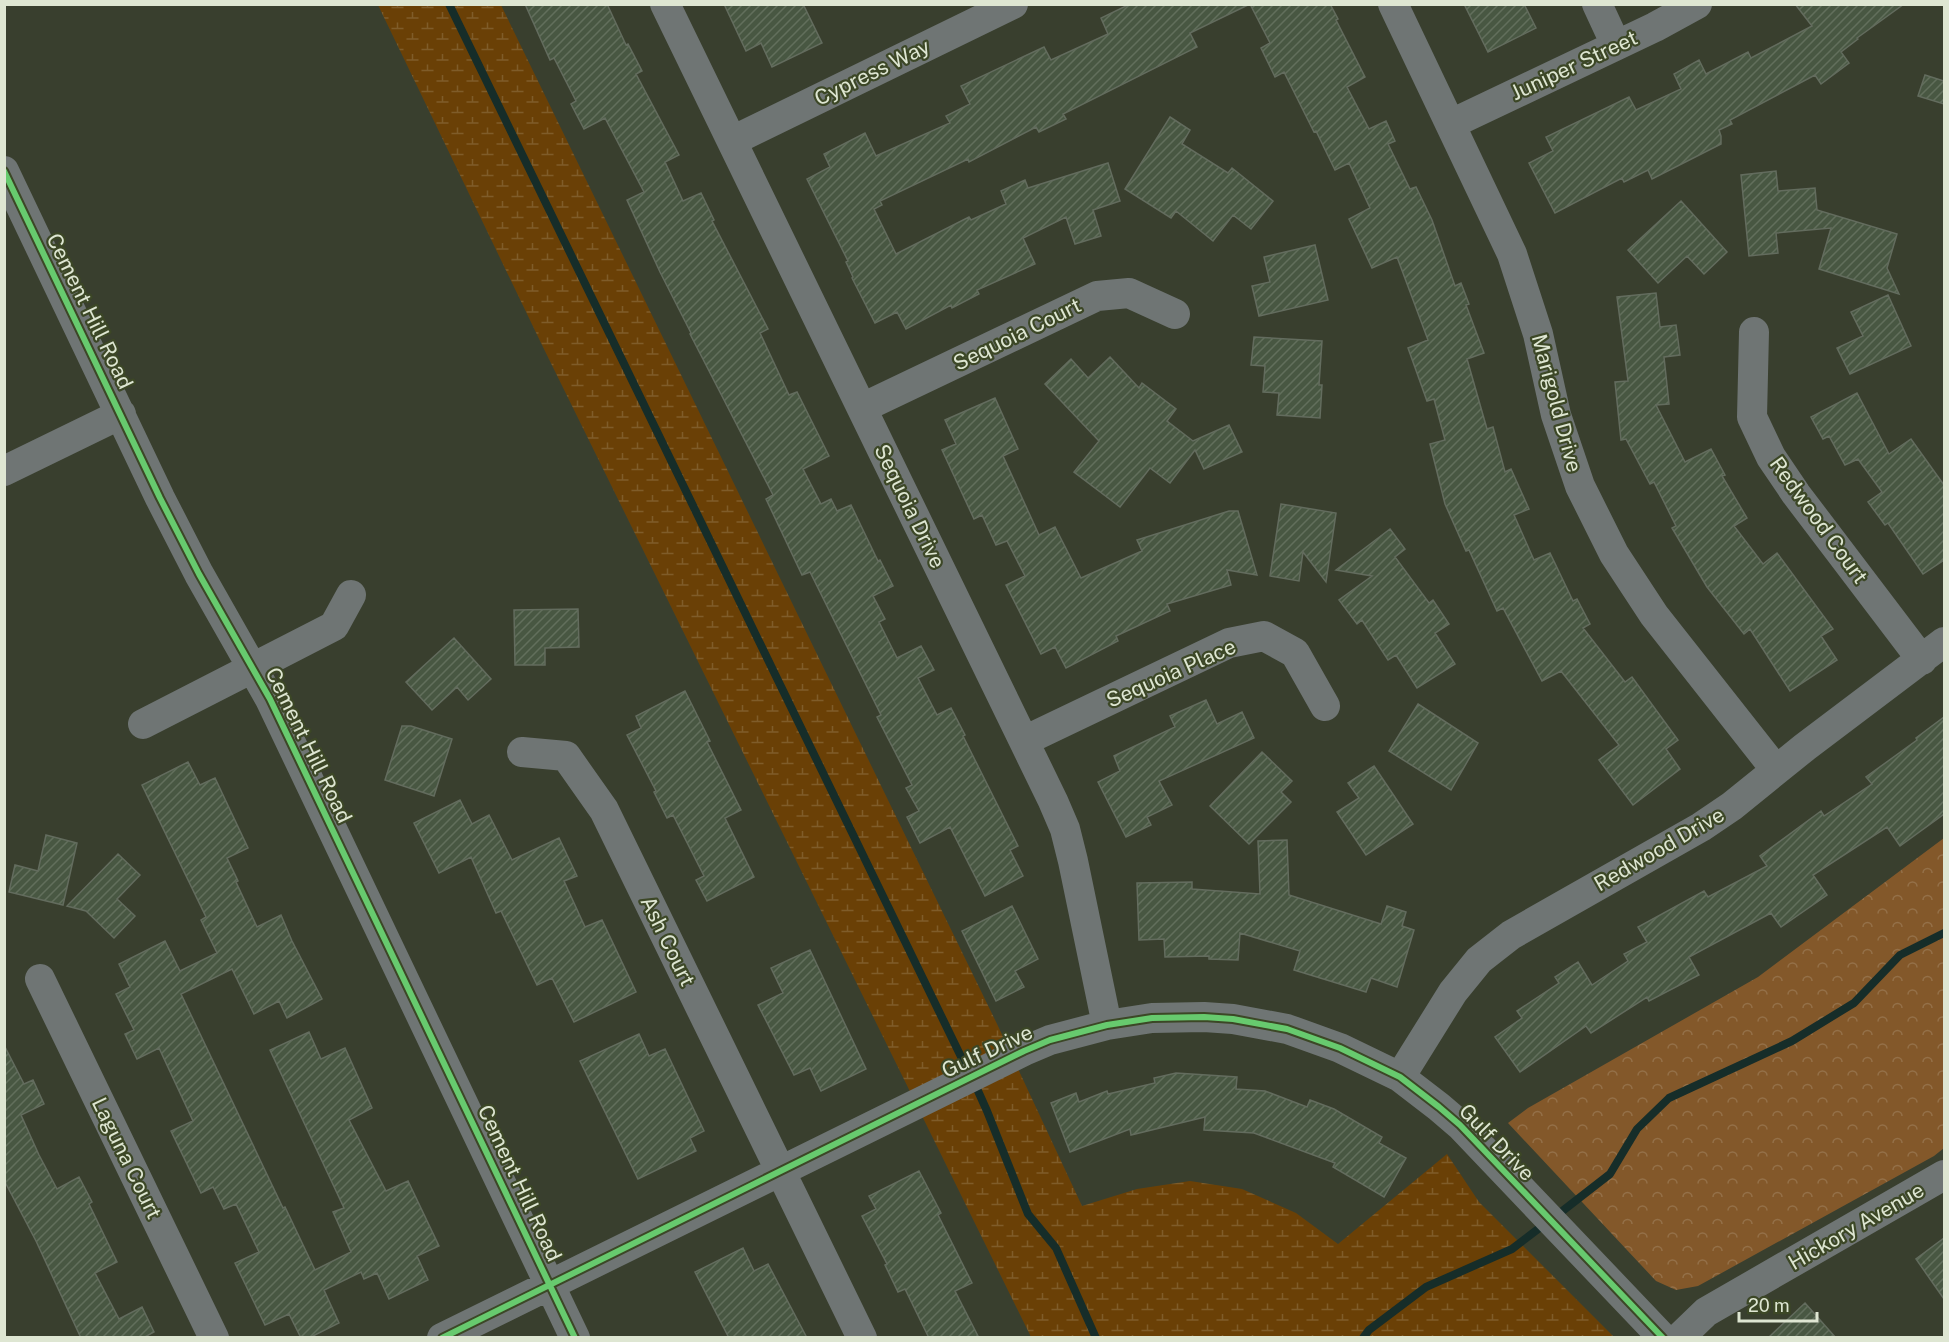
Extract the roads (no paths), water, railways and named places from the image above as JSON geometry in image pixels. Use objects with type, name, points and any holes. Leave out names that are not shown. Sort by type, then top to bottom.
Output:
[{"type":"street","name":"Sequoia Drive","points":[[665,4],[1065,829],[1107,1025]]},
{"type":"street","name":"Cypress Way","points":[[732,141],[1013,4]]},
{"type":"street","name":"Marigold Drive","points":[[1393,4],[1512,254],[1538,334],[1556,415],[1580,486],[1614,554],[1654,615],[1776,770]]},
{"type":"street","points":[[1597,4],[1616,45]]},
{"type":"street","name":"Juniper Street","points":[[1451,124],[1697,4]]},
{"type":"street","name":"Cement Hill Road","points":[[4,171],[199,574],[270,699],[575,1338]]},
{"type":"street","name":"Sequoia Court","points":[[862,408],[1096,296],[1129,293],[1175,314]]},
{"type":"street","name":"Redwood Court","points":[[1754,332],[1752,417],[1771,457],[1796,494],[1933,651]]},
{"type":"street","points":[[4,471],[121,414]]},
{"type":"street","points":[[143,724],[334,626],[351,595]]},
{"type":"street","name":"Sequoia Place","points":[[1024,741],[1229,643],[1264,636],[1295,653],[1325,706]]},
{"type":"street","name":"Redwood Drive","points":[[1400,1077],[1453,993],[1479,960],[1511,935],[1701,827],[1732,806],[1933,651]]},
{"type":"street","name":"Ash Court","points":[[522,752],[566,756],[604,810],[862,1338]]},
{"type":"street","name":"Laguna Court","points":[[40,979],[214,1338]]},
{"type":"street","name":"Gulf Drive","points":[[442,1338],[955,1084],[1050,1040],[1107,1025],[1176,1017],[1233,1019],[1315,1037],[1400,1077],[1460,1125],[1591,1263],[1648,1333]]},
{"type":"street","name":"Hickory Avenue","points":[[1679,1338],[1706,1312],[1944,1175]]},
{"type":"waterway","points":[[449,4],[968,1071]]},
{"type":"waterway","points":[[1556,1216],[1610,1174],[1637,1129],[1669,1098],[1792,1041],[1854,1003],[1900,955],[1944,933]]},
{"type":"waterway","points":[[974,1082],[1028,1214],[1056,1248],[1096,1338]]},
{"type":"waterway","points":[[1363,1338],[1369,1330],[1426,1287],[1512,1249],[1546,1223]]}]
